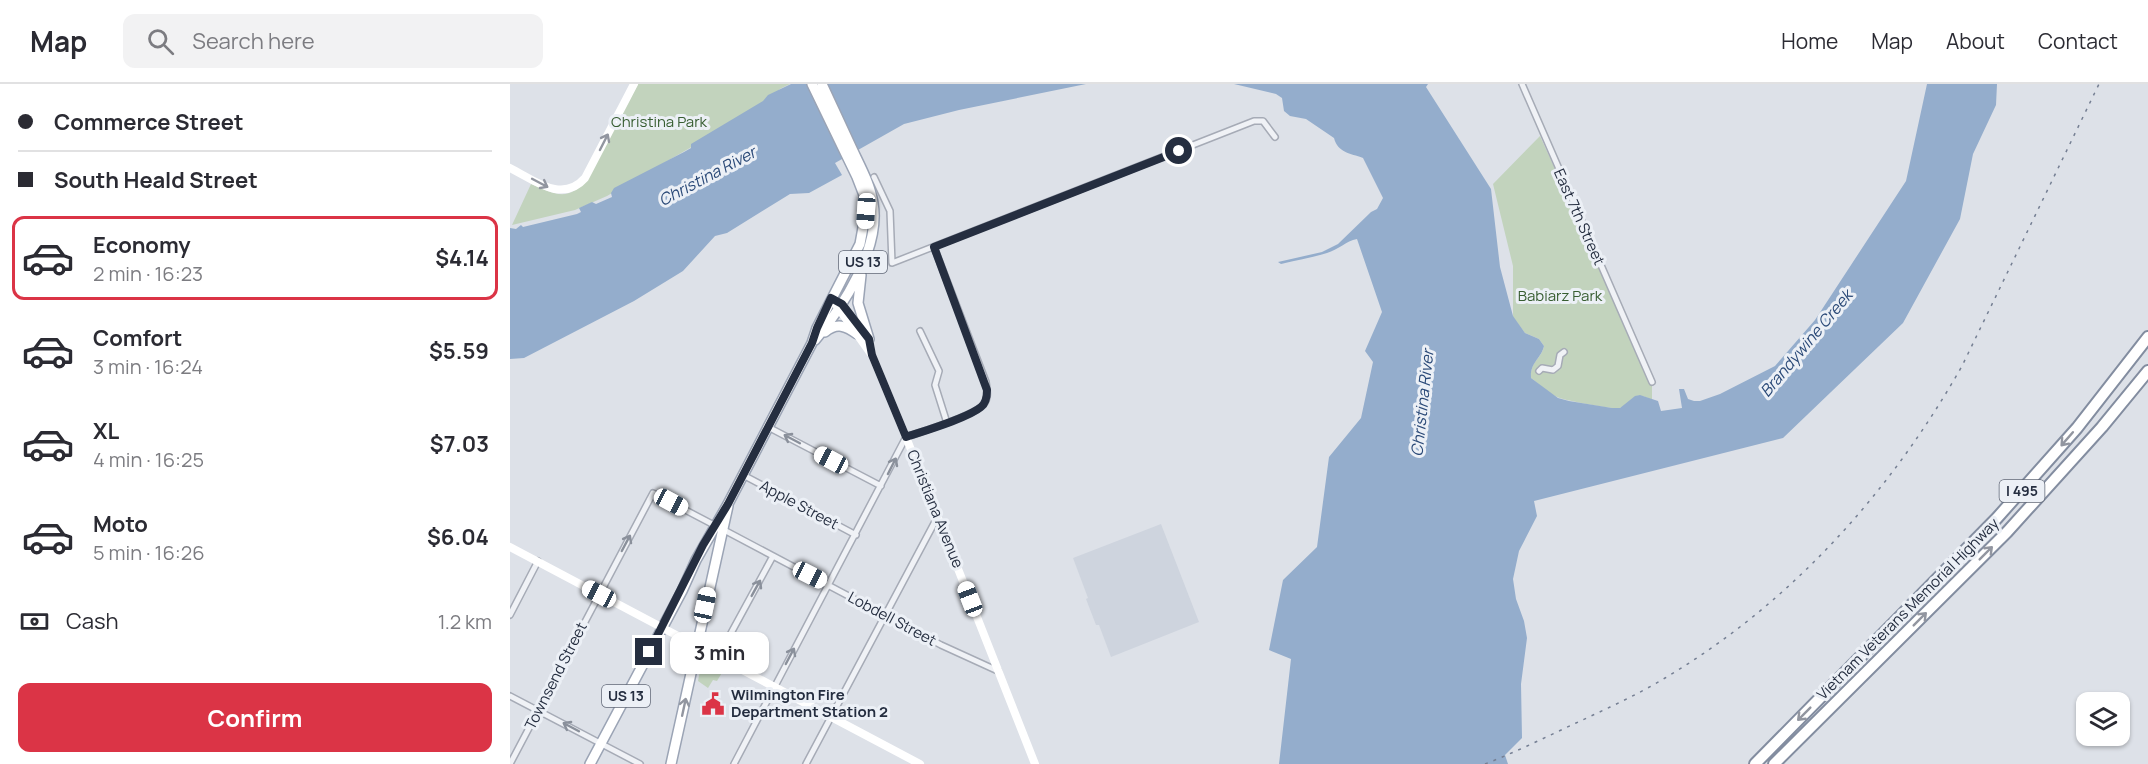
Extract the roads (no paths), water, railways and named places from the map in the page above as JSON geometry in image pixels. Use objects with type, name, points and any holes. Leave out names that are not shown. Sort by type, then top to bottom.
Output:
[{"type":"highway","points":[[2104,394],[2148,328]]},
{"type":"highway","name":"Vietnam Veterans Memorial Highway","points":[[1755,764],[1934,584],[2034,478],[2148,337]]},
{"type":"highway","name":"Vietnam Veterans Memorial Highway","points":[[1774,764],[2037,500],[2102,427],[2148,370]]},
{"type":"highway","points":[[2102,427],[2148,378]]},
{"type":"main road","name":"US 13","points":[[590,764],[812,343],[831,298],[860,244],[870,210],[857,177],[812,84]]},
{"type":"main road","name":"US 13","points":[[812,343],[840,306],[865,259],[872,236],[866,177],[822,84]]},
{"type":"main road","points":[[865,259],[858,294],[860,311],[869,339]]},
{"type":"main road","points":[[812,343],[830,328],[836,326],[847,327],[857,334]]},
{"type":"main road","name":"US 13","points":[[671,764],[728,504]]},
{"type":"main road","points":[[690,573],[696,566],[708,568],[709,589]]},
{"type":"street","points":[[510,168],[550,189],[560,191],[571,189],[585,178],[634,84]]},
{"type":"street","name":"East 7th Street","points":[[1522,84],[1652,382]]},
{"type":"street","points":[[874,177],[890,211],[892,263],[1254,121],[1263,121],[1275,137]]},
{"type":"street","points":[[734,764],[906,437],[947,423],[981,407],[987,396],[986,382],[934,247]]},
{"type":"street","name":"Christiana Avenue","points":[[831,298],[869,339],[872,355],[1035,764]]},
{"type":"street","name":"Christiana Avenue","points":[[840,306],[872,355]]},
{"type":"street","points":[[920,331],[939,372],[935,385],[947,423]]},
{"type":"street","points":[[1539,371],[1542,368],[1553,370],[1558,366],[1560,355],[1564,352]]},
{"type":"street","points":[[768,427],[881,486]]},
{"type":"street","name":"Apple Street","points":[[743,475],[856,535]]},
{"type":"street","name":"Townsend Street","points":[[510,764],[653,493],[714,525]]},
{"type":"street","points":[[806,764],[938,516]]},
{"type":"street","name":"Lobdell Street","points":[[724,530],[961,655],[998,670]]},
{"type":"street","points":[[510,547],[920,764]]},
{"type":"street","points":[[718,657],[773,556]]},
{"type":"street","points":[[510,615],[538,561]]},
{"type":"street","points":[[510,696],[640,764]]},
{"type":"water","name":"Christina River","points":[[791,84],[1086,84],[959,110],[904,124],[835,163],[842,175],[809,193],[790,194],[727,233],[715,236],[683,271],[634,301],[524,358],[510,359],[510,228],[516,229],[521,225],[523,227],[577,214],[581,212],[579,208],[612,197],[611,193],[614,188],[691,148],[691,144],[763,101],[768,95]]},
{"type":"water","points":[[1234,84],[1428,84],[1426,87],[1491,189],[1500,267],[1513,316],[1525,333],[1539,339],[1544,346],[1532,368],[1531,378],[1558,398],[1569,401],[1620,408],[1635,396],[1640,395],[1658,401],[1661,411],[1682,408],[1679,389],[1684,389],[1688,399],[1700,401],[1720,394],[1775,366],[1815,320],[1906,181],[1927,84],[1997,84],[1996,105],[1973,154],[1960,219],[1903,323],[1783,438],[1534,501],[1537,516],[1519,551],[1513,579],[1527,638],[1521,684],[1522,738],[1505,755],[1508,764],[1279,764],[1291,659],[1269,650],[1283,580],[1317,547],[1329,457],[1361,418],[1373,362],[1365,351],[1382,312],[1357,239],[1321,255],[1281,264],[1278,262],[1322,252],[1338,244],[1377,209],[1383,198],[1363,158],[1342,150],[1334,138],[1306,119],[1290,116],[1284,111],[1282,98],[1276,94]]},
{"type":"railway","points":[[1485,764],[1610,707],[1665,678],[1711,648],[1754,615],[1834,542],[1903,458],[1934,413],[1962,366],[2099,84]]},
{"type":"place","name":"Wilmington Fire Department Station 2","points":[[713,704]]},
{"type":"park label","name":"Christina Park","points":[[659,122]]},
{"type":"park label","name":"Babiarz Park","points":[[1560,296]]},
{"type":"water label","name":"Brandywine Creek","points":[[1806,343]]}]
